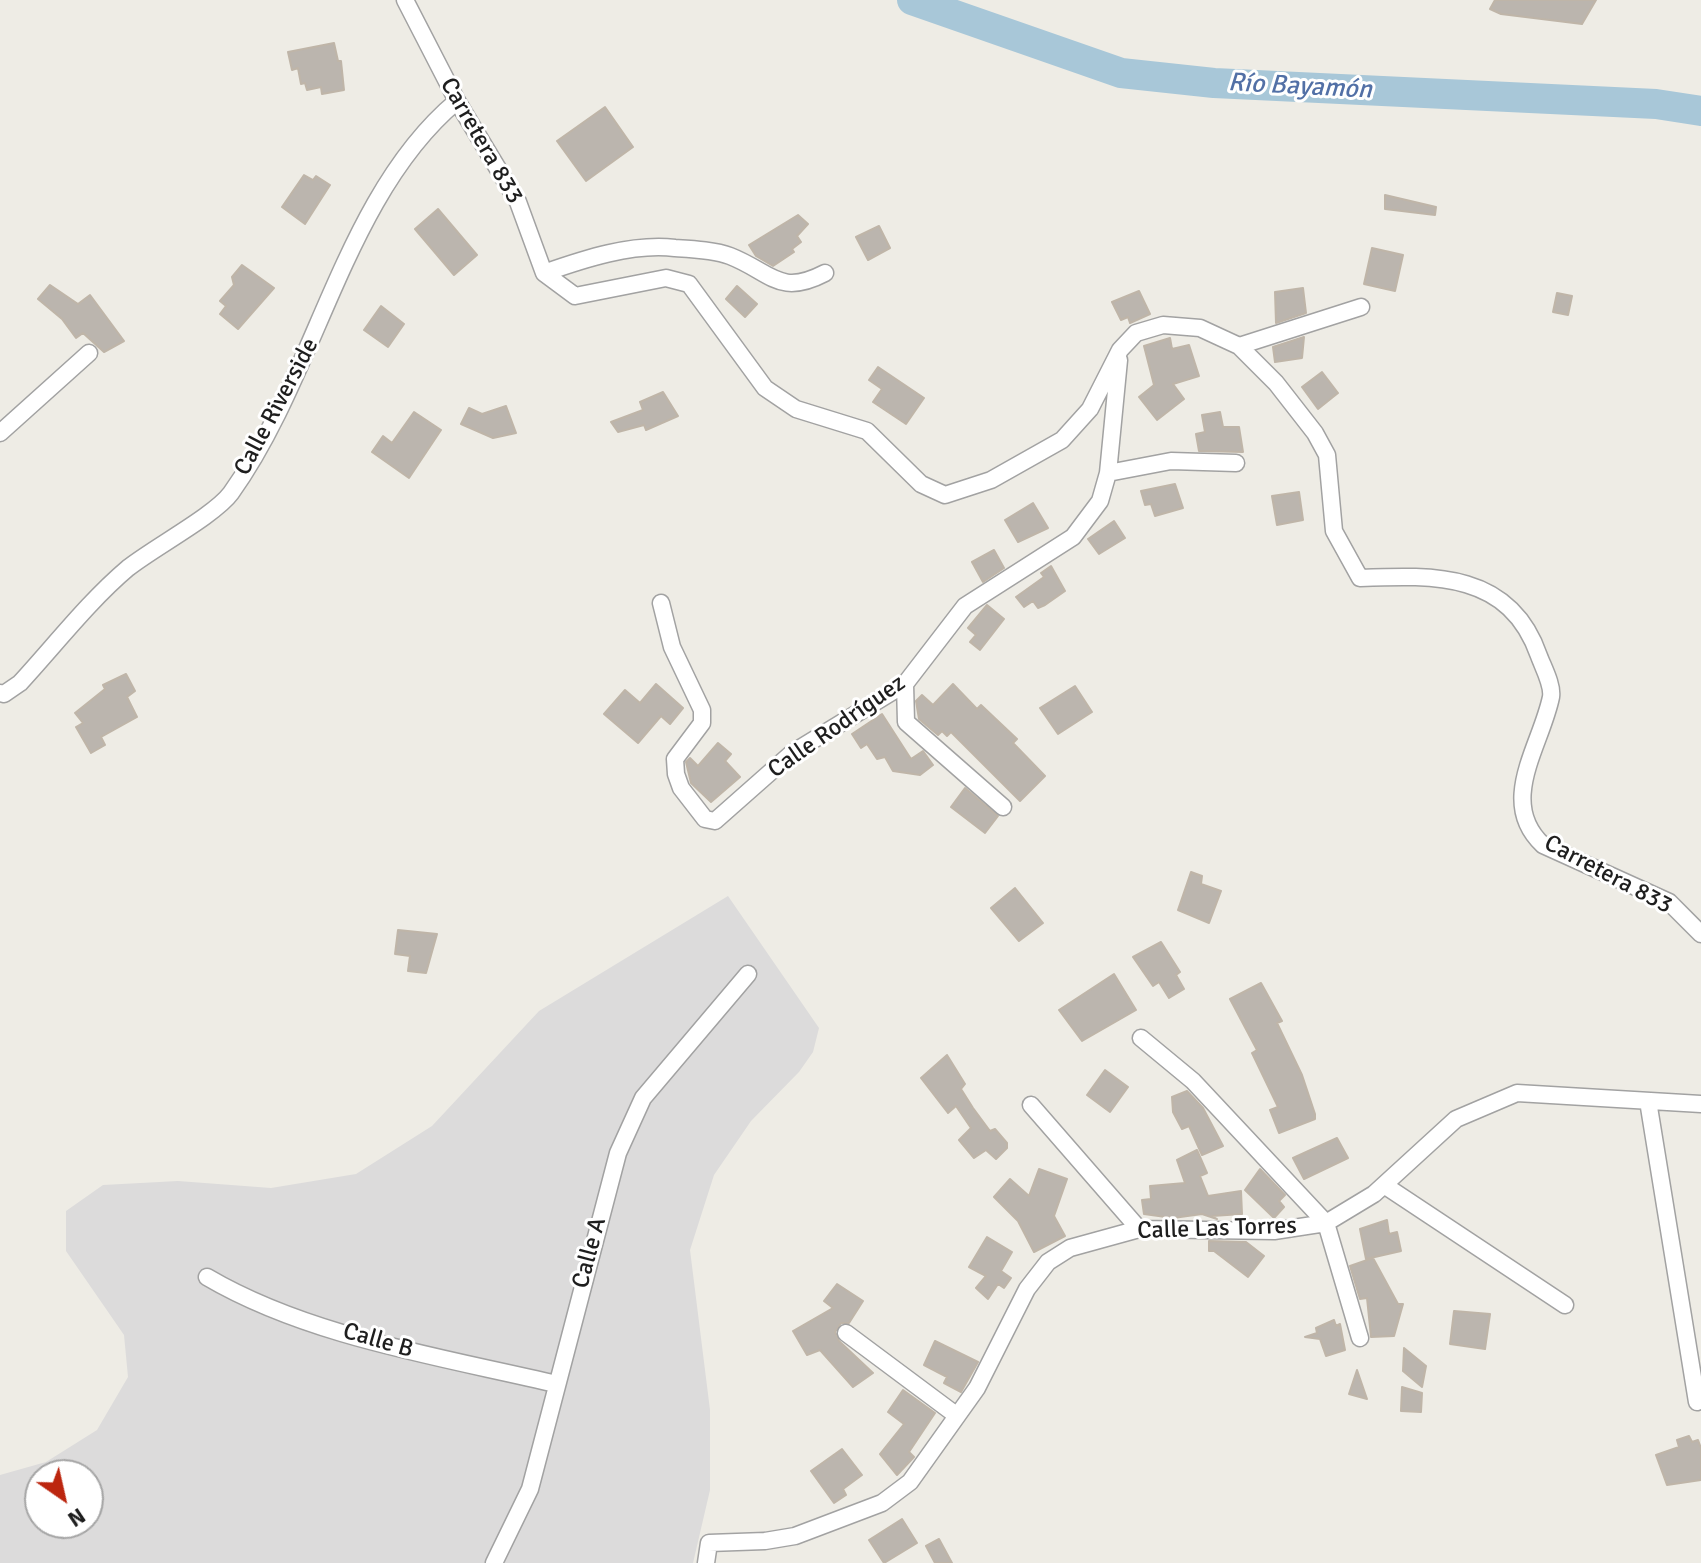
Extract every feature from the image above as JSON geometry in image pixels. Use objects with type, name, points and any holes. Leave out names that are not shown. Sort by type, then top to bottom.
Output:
[{"type":"street","name":"Carretera 833","points":[[405,0],[457,101],[518,202],[544,273],[575,296],[666,278],[689,284],[765,388],[796,409],[867,431],[921,484],[945,495],[991,480],[1062,440],[1090,409],[1120,350],[1136,333],[1163,325],[1200,328],[1239,346],[1276,383],[1327,455],[1334,531],[1360,578],[1453,579],[1475,586],[1504,600],[1537,649],[1552,693],[1528,758],[1522,818],[1529,832],[1543,845],[1669,902],[1701,934]]},
{"type":"street","name":"Calle Riverside","points":[[0,693],[4,694],[20,683],[127,569],[229,496],[277,417],[383,187],[426,127],[457,101]]},
{"type":"street","points":[[544,273],[594,256],[672,247],[729,255],[780,283],[804,284],[825,273]]},
{"type":"street","points":[[1239,346],[1361,307]]},
{"type":"street","name":"Calle Rodríguez","points":[[661,603],[672,647],[702,710],[702,723],[675,759],[676,774],[681,788],[705,819],[715,821],[792,753],[905,684],[965,606],[1073,537],[1100,501],[1108,473],[1120,350]]},
{"type":"street","points":[[0,433],[89,353]]},
{"type":"street","points":[[1108,473],[1171,461],[1236,463]]},
{"type":"street","points":[[905,684],[906,722],[1003,807]]},
{"type":"street","name":"Calle A","points":[[494,1563],[530,1489],[618,1153],[643,1098],[748,974]]},
{"type":"street","points":[[1141,1038],[1193,1081],[1326,1223],[1360,1338]]},
{"type":"street","name":"Calle Las Torres","points":[[706,1563],[709,1543],[765,1541],[795,1536],[882,1503],[910,1482],[977,1388],[1027,1289],[1048,1262],[1070,1248],[1139,1229],[1274,1231],[1326,1223],[1384,1185],[1456,1119],[1517,1093],[1701,1104]]},
{"type":"street","points":[[1648,1101],[1697,1402]]},
{"type":"street","points":[[1031,1105],[1139,1229]]},
{"type":"street","points":[[1384,1185],[1565,1305]]},
{"type":"street","name":"Calle B","points":[[207,1277],[246,1300],[290,1315],[409,1350],[556,1384]]},
{"type":"street","points":[[846,1333],[956,1415]]},
{"type":"shaded area","points":[[728,896],[819,1028],[813,1052],[799,1072],[751,1121],[714,1175],[690,1250],[710,1410],[710,1490],[693,1563],[0,1563],[0,1475],[24,1468],[24,1539],[104,1539],[104,1459],[51,1459],[97,1430],[128,1377],[124,1335],[66,1251],[66,1211],[103,1185],[178,1181],[271,1188],[356,1174],[432,1126],[539,1011]]},
{"type":"building","points":[[1495,0],[1596,0],[1582,24],[1501,14],[1490,9]]},
{"type":"building","points":[[334,43],[338,61],[341,61],[344,90],[322,94],[321,87],[307,90],[305,83],[301,84],[298,68],[292,70],[288,52]]},
{"type":"building","points":[[605,107],[633,147],[586,181],[557,141]]},
{"type":"building","points":[[304,175],[313,180],[316,176],[330,185],[305,224],[282,207]]},
{"type":"building","points":[[1385,195],[1436,207],[1435,215],[1385,209]]},
{"type":"building","points":[[438,209],[477,255],[454,275],[415,229]]},
{"type":"building","points":[[798,215],[808,224],[797,236],[801,242],[792,249],[794,252],[773,266],[756,256],[749,245]]},
{"type":"building","points":[[879,226],[890,248],[868,260],[856,237]]},
{"type":"building","points":[[1372,248],[1403,255],[1395,291],[1364,284]]},
{"type":"building","points":[[242,265],[274,288],[238,329],[220,314],[226,306],[220,301],[234,285],[232,277]]},
{"type":"building","points":[[50,285],[78,304],[90,295],[124,341],[104,352],[83,333],[76,338],[62,319],[38,299]]},
{"type":"building","points":[[737,286],[757,304],[745,317],[726,299]]},
{"type":"building","points":[[1303,288],[1306,313],[1276,323],[1275,292]]},
{"type":"building","points":[[1139,291],[1150,314],[1130,323],[1128,317],[1121,320],[1112,302]]},
{"type":"building","points":[[1557,293],[1572,296],[1568,315],[1553,312]]},
{"type":"building","points":[[381,306],[404,324],[388,347],[364,330]]},
{"type":"building","points":[[1304,337],[1302,358],[1275,362],[1273,347]]},
{"type":"building","points":[[1170,338],[1172,349],[1189,345],[1199,376],[1173,384],[1184,399],[1157,420],[1139,397],[1154,385],[1144,346]]},
{"type":"building","points":[[878,367],[924,398],[906,424],[873,402],[882,389],[869,380]]},
{"type":"building","points":[[1322,372],[1338,393],[1318,409],[1302,387]]},
{"type":"building","points":[[663,392],[678,416],[646,430],[644,425],[618,432],[611,422],[643,410],[640,402]]},
{"type":"building","points":[[506,406],[516,433],[493,438],[461,424],[469,408],[482,414]]},
{"type":"building","points":[[414,412],[441,430],[409,478],[372,452],[383,436],[392,443]]},
{"type":"building","points":[[1220,412],[1223,427],[1239,427],[1243,452],[1199,451],[1196,434],[1205,432],[1202,415]]},
{"type":"building","points":[[1175,484],[1183,508],[1155,516],[1151,504],[1145,505],[1141,491]]},
{"type":"building","points":[[1299,492],[1303,520],[1277,525],[1272,496]]},
{"type":"building","points":[[1033,503],[1048,528],[1018,542],[1005,520]]},
{"type":"building","points":[[1114,521],[1125,538],[1099,554],[1088,539]]},
{"type":"building","points":[[994,550],[1004,568],[983,582],[972,562]]},
{"type":"building","points":[[1051,566],[1065,591],[1038,608],[1033,601],[1024,607],[1016,597],[1044,577],[1041,573]]},
{"type":"building","points":[[987,605],[1004,619],[980,650],[970,642],[976,635],[968,628]]},
{"type":"building","points":[[126,674],[135,691],[127,697],[137,717],[101,737],[105,745],[91,753],[76,727],[83,723],[75,713],[105,689],[103,685]]},
{"type":"building","points":[[656,684],[683,708],[670,724],[661,716],[638,743],[604,714],[625,690],[640,703]]},
{"type":"building","points":[[953,684],[977,709],[981,705],[1017,739],[1013,743],[1045,776],[1020,801],[951,732],[947,736],[942,731],[938,735],[919,719],[916,701],[922,695],[933,705]]},
{"type":"building","points":[[1075,686],[1092,712],[1058,734],[1040,708]]},
{"type":"building","points":[[882,714],[911,759],[923,751],[933,765],[920,775],[893,771],[885,757],[877,759],[867,744],[861,748],[852,734]]},
{"type":"building","points":[[718,743],[731,754],[725,761],[740,777],[711,802],[691,783],[686,762],[690,758],[698,766]]},
{"type":"building","points":[[965,788],[998,816],[985,833],[951,807]]},
{"type":"building","points":[[1191,872],[1202,876],[1201,884],[1221,891],[1209,923],[1178,910]]},
{"type":"building","points":[[1015,888],[1043,923],[1019,941],[991,908]]},
{"type":"building","points":[[398,930],[437,934],[426,973],[408,971],[410,956],[395,954]]},
{"type":"building","points":[[1161,942],[1180,972],[1176,975],[1184,989],[1169,998],[1159,982],[1153,986],[1133,957]]},
{"type":"building","points":[[1114,974],[1136,1010],[1082,1041],[1059,1010]]},
{"type":"building","points":[[1261,983],[1282,1021],[1277,1023],[1302,1075],[1315,1114],[1315,1119],[1279,1133],[1270,1110],[1278,1107],[1252,1053],[1257,1050],[1230,999]]},
{"type":"building","points":[[947,1055],[965,1084],[961,1089],[973,1108],[990,1131],[995,1129],[1007,1143],[1007,1148],[996,1159],[986,1150],[974,1158],[959,1140],[971,1128],[956,1106],[948,1113],[921,1078]]},
{"type":"building","points":[[1105,1070],[1128,1087],[1110,1112],[1087,1095]]},
{"type":"building","points":[[1187,1091],[1203,1108],[1223,1146],[1202,1155],[1189,1126],[1182,1129],[1173,1112],[1172,1097]]},
{"type":"building","points":[[1337,1138],[1348,1158],[1304,1179],[1293,1158]]},
{"type":"building","points":[[1197,1150],[1207,1173],[1200,1176],[1208,1196],[1241,1191],[1242,1214],[1212,1216],[1217,1219],[1202,1214],[1173,1218],[1144,1214],[1142,1200],[1151,1199],[1150,1186],[1185,1183],[1177,1160]]},
{"type":"building","points":[[1039,1169],[1067,1179],[1054,1216],[1065,1236],[1034,1252],[1018,1221],[994,1197],[1010,1179],[1029,1196]]},
{"type":"building","points":[[1260,1169],[1285,1195],[1279,1201],[1284,1207],[1274,1218],[1245,1190]]},
{"type":"building","points":[[1387,1220],[1389,1234],[1397,1232],[1401,1251],[1366,1259],[1360,1229]]},
{"type":"building","points":[[987,1237],[1012,1252],[1001,1271],[1011,1278],[1004,1288],[998,1284],[988,1299],[976,1288],[986,1276],[969,1267]]},
{"type":"building","points":[[1209,1241],[1246,1242],[1264,1256],[1248,1277],[1214,1251],[1209,1251]]},
{"type":"building","points":[[1373,1258],[1398,1304],[1403,1304],[1394,1336],[1371,1337],[1367,1298],[1360,1299],[1350,1266]]},
{"type":"building","points":[[837,1284],[863,1301],[849,1323],[841,1323],[835,1332],[839,1341],[873,1373],[853,1387],[820,1350],[807,1355],[793,1331],[833,1308],[824,1301]]},
{"type":"building","points":[[1454,1311],[1490,1314],[1485,1349],[1450,1344]]},
{"type":"building","points":[[1334,1320],[1336,1326],[1340,1324],[1345,1350],[1326,1356],[1320,1339],[1305,1337],[1317,1333],[1316,1328]]},
{"type":"building","points":[[935,1341],[978,1362],[961,1392],[944,1383],[947,1377],[924,1365]]},
{"type":"building","points":[[1404,1348],[1426,1366],[1422,1387],[1403,1371]]},
{"type":"building","points":[[1357,1370],[1367,1399],[1349,1394]]},
{"type":"building","points":[[1402,1387],[1422,1393],[1421,1412],[1401,1411]]},
{"type":"building","points":[[903,1390],[935,1413],[909,1452],[914,1457],[897,1475],[880,1454],[904,1424],[888,1412]]},
{"type":"building","points":[[1689,1436],[1692,1442],[1698,1440],[1701,1448],[1701,1480],[1667,1485],[1656,1455],[1679,1447],[1677,1440]]},
{"type":"building","points":[[842,1449],[862,1475],[843,1489],[846,1495],[834,1503],[811,1471]]},
{"type":"building","points":[[902,1519],[917,1543],[884,1563],[869,1540]]},
{"type":"building","points":[[939,1539],[952,1563],[935,1563],[926,1546]]},
{"type":"waterway","name":"Río Bayamón","points":[[912,0],[1121,73],[1214,83],[1656,104],[1701,111]]}]
